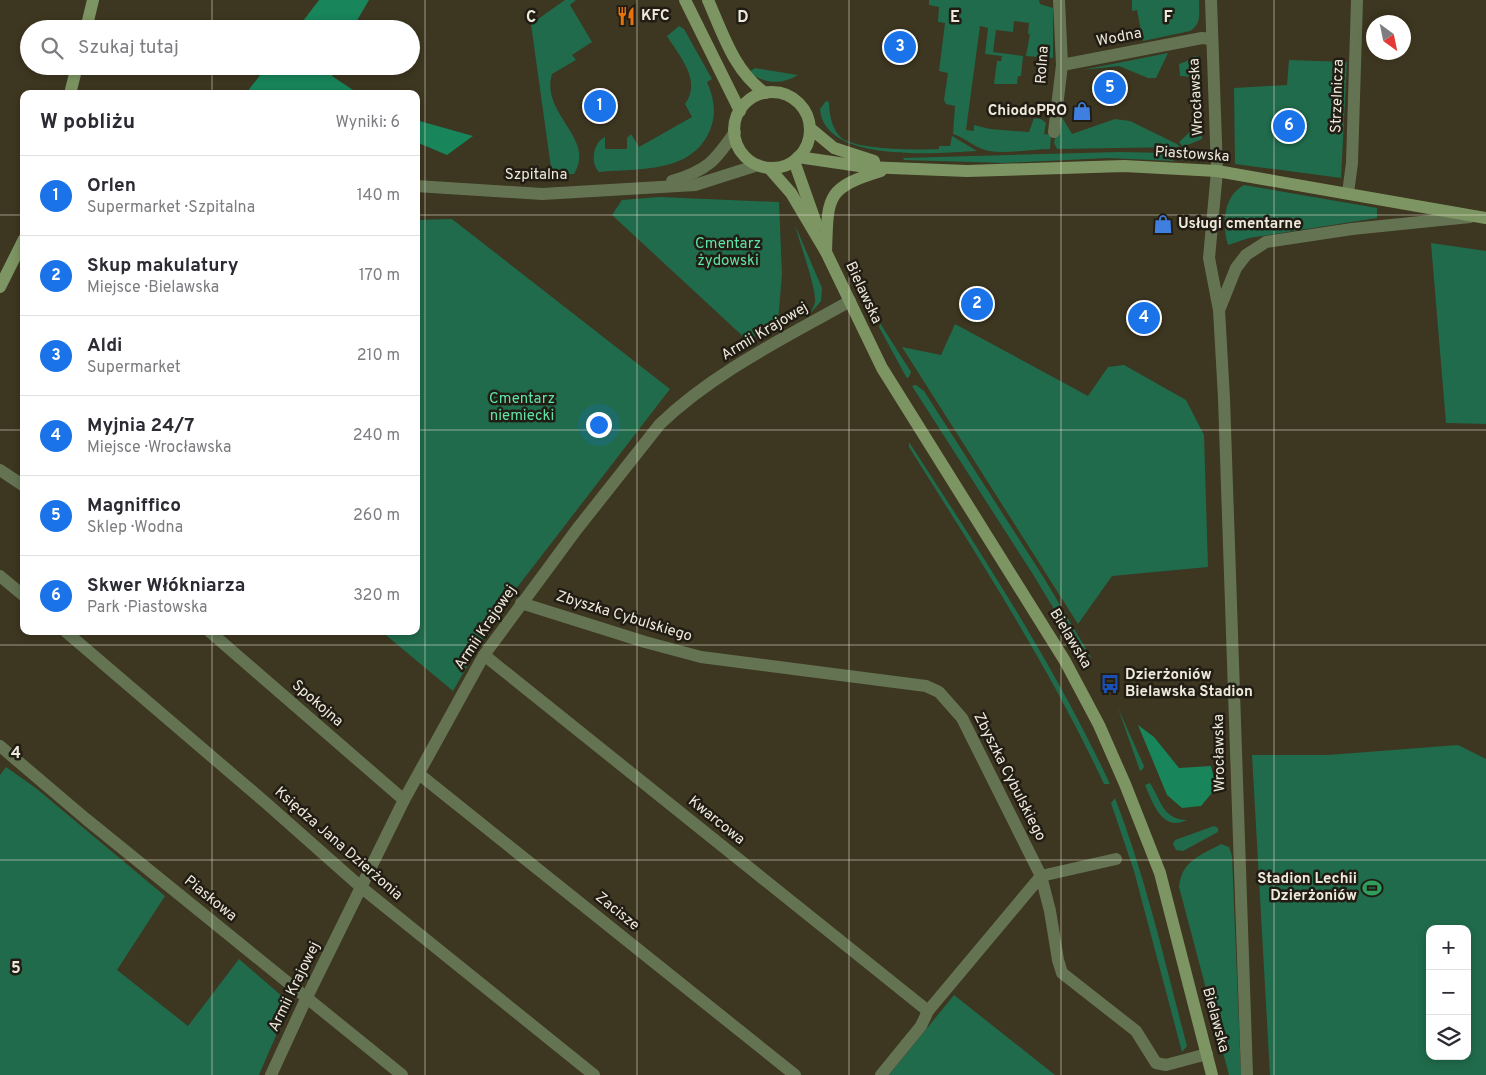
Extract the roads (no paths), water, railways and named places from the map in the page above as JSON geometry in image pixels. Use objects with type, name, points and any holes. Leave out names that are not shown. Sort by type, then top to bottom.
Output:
[{"type":"main road","points":[[88,20],[93,0]]},
{"type":"main road","points":[[686,0],[740,111]]},
{"type":"main road","points":[[708,0],[738,67],[752,83],[765,93]]},
{"type":"main road","points":[[71,90],[75,75]]},
{"type":"main road","points":[[765,93],[781,94],[796,100],[803,108],[810,128],[809,139],[796,159],[780,167],[763,166],[742,152],[735,132],[740,111],[755,96],[765,93]]},
{"type":"main road","name":"Piastowska","points":[[810,128],[834,148],[893,167]]},
{"type":"main road","name":"Piastowska","points":[[796,159],[866,167],[967,171],[1124,166],[1217,171],[1481,217]]},
{"type":"main road","name":"Bielawska","points":[[796,159],[826,252]]},
{"type":"main road","name":"Bielawska","points":[[763,166],[791,194],[826,252],[882,368],[1065,661],[1099,725],[1125,784],[1160,874],[1212,1075]]},
{"type":"main road","points":[[826,252],[827,211],[836,191],[852,180],[893,167]]},
{"type":"main road","points":[[0,287],[20,247]]},
{"type":"street","name":"Rolna","points":[[1054,132],[1062,64],[1059,0]]},
{"type":"street","name":"Wrocławska","points":[[1211,0],[1217,171],[1209,258],[1219,310],[1232,580],[1247,1075]]},
{"type":"street","name":"Strzelnicza","points":[[1348,193],[1352,163],[1356,0]]},
{"type":"street","name":"Wodna","points":[[1062,64],[1202,38],[1211,39]]},
{"type":"street","name":"Szpitalna","points":[[655,186],[690,176],[716,160],[735,132]]},
{"type":"street","name":"Szpitalna","points":[[420,186],[542,194],[695,185],[763,166]]},
{"type":"street","name":"Wrocławska","points":[[1219,310],[1236,268],[1246,255],[1266,242],[1382,225],[1481,217]]},
{"type":"street","name":"Armii Krajowej","points":[[271,1075],[306,999],[404,800],[484,655],[522,603],[660,424],[681,403],[766,348],[850,301]]},
{"type":"street","points":[[0,470],[20,483]]},
{"type":"street","points":[[0,576],[20,593]]},
{"type":"street","name":"Zbyszka Cybulskiego","points":[[522,603],[645,642],[700,657],[926,686],[939,692],[962,718],[1041,876],[1062,973],[1136,1031],[1156,1063],[1166,1066],[1207,1054]]},
{"type":"street","name":"Księdza Jana Dzierżonia","points":[[70,635],[266,802],[362,888],[594,1075]]},
{"type":"street","name":"Spokojna","points":[[214,635],[404,800]]},
{"type":"street","name":"Kwarcowa","points":[[484,655],[928,1011]]},
{"type":"street","name":"Piaskowa","points":[[0,746],[86,819],[402,1075]]},
{"type":"street","name":"Zacisze","points":[[419,774],[795,1075]]},
{"type":"street","points":[[881,1075],[921,1026],[928,1011],[1041,876],[1116,859]]},
{"type":"place","name":"KFC","points":[[626,16]]},
{"type":"place","name":"Aldi","points":[[900,47]]},
{"type":"place","name":"Magniffico","points":[[1110,88]]},
{"type":"place","name":"Orlen","points":[[600,106]]},
{"type":"place","name":"ChiodoPRO","points":[[1082,111]]},
{"type":"place","name":"Skwer Włókniarza","points":[[1289,126]]},
{"type":"place","name":"Usługi cmentarne","points":[[1163,224]]},
{"type":"place","name":"Skup makulatury","points":[[977,304]]},
{"type":"place","name":"Myjnia 24/7","points":[[1144,318]]},
{"type":"place","name":"Dzierżoniów Bielawska Stadion","points":[[1110,684]]},
{"type":"place","name":"Stadion Lechii Dzierżoniów","points":[[1372,888]]},
{"type":"park label","name":"Cmentarz żydowski","points":[[728,252]]},
{"type":"park label","name":"Cmentarz niemiecki","points":[[522,408]]}]
